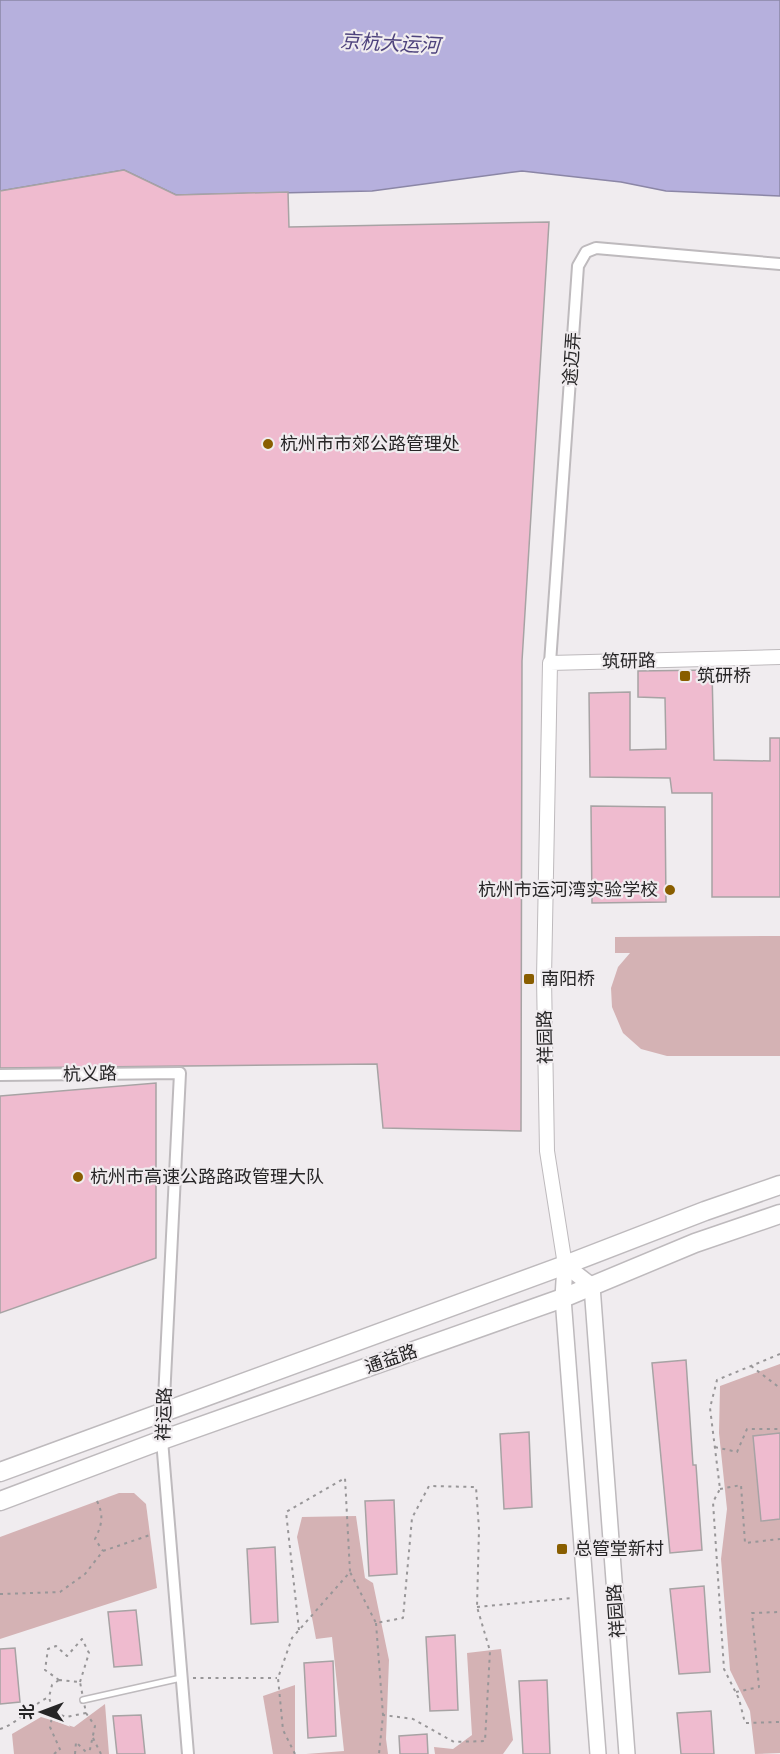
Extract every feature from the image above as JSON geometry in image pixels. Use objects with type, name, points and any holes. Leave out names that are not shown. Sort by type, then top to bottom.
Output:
[{"type":"main road","name":"通益路","points":[[0,1472],[780,1185]]},
{"type":"main road","name":"通益路","points":[[0,1501],[162,1440],[563,1298],[695,1243],[780,1214]]},
{"type":"main road","points":[[565,1265],[592,1286]]},
{"type":"main road","name":"祥园路","points":[[565,1265],[563,1298],[598,1754]]},
{"type":"main road","name":"祥园路","points":[[592,1286],[627,1754]]},
{"type":"street","name":"途迈弄","points":[[550,663],[578,266],[586,252],[596,248],[780,264]]},
{"type":"street","name":"筑研路","points":[[550,663],[780,657]]},
{"type":"street","name":"祥园路","points":[[550,663],[544,978],[547,1151],[565,1265]]},
{"type":"street","name":"杭义路","points":[[0,1076],[180,1073]]},
{"type":"street","name":"祥运路","points":[[180,1073],[162,1440],[188,1754]]},
{"type":"lane","points":[[83,1700],[181,1678]]},
{"type":"path","points":[[780,1354],[717,1380],[711,1408],[720,1489],[713,1502],[724,1669],[736,1692],[745,1723],[780,1722]]},
{"type":"path","points":[[750,1366],[780,1388]]},
{"type":"path","points":[[715,1447],[736,1452],[747,1429],[780,1429]]},
{"type":"path","points":[[299,1630],[286,1512],[345,1478],[350,1572],[376,1623],[383,1715],[380,1754]]},
{"type":"path","points":[[720,1489],[741,1485],[745,1543],[780,1539]]},
{"type":"path","points":[[376,1623],[403,1618],[412,1518],[429,1486],[476,1487],[479,1529],[477,1607],[490,1651],[485,1741],[454,1742],[413,1719],[383,1715]]},
{"type":"path","points":[[97,1501],[102,1510],[102,1525],[95,1539],[103,1551]]},
{"type":"path","points":[[0,1594],[60,1593],[85,1574],[103,1551],[150,1535]]},
{"type":"path","points":[[295,1754],[283,1730],[278,1678],[292,1638],[350,1572]]},
{"type":"path","points":[[477,1607],[585,1597]]},
{"type":"path","points":[[736,1692],[759,1687],[752,1613],[780,1612]]},
{"type":"path","points":[[75,1754],[76,1742],[88,1754],[95,1726],[86,1713],[80,1682],[89,1653],[82,1639],[67,1656],[56,1646],[48,1649],[45,1670],[59,1680],[80,1682]]},
{"type":"path","points":[[181,1678],[278,1678]]},
{"type":"path","points":[[59,1680],[52,1685],[49,1697],[53,1712],[50,1727],[62,1754]]},
{"type":"path","points":[[0,1729],[10,1726],[38,1702],[49,1697]]},
{"type":"path","points":[[53,1712],[66,1717],[86,1713]]},
{"type":"path","points":[[93,1736],[101,1754]]},
{"type":"path","points":[[54,1754],[59,1750]]},
{"type":"shaded area","points":[[780,936],[780,1056],[667,1056],[641,1049],[623,1033],[612,1007],[611,988],[618,967],[630,953],[615,953],[615,937]]},
{"type":"shaded area","points":[[780,1364],[780,1753],[755,1754],[750,1711],[730,1670],[721,1559],[727,1509],[719,1433],[720,1386]]},
{"type":"shaded area","points":[[119,1493],[134,1493],[146,1504],[157,1588],[0,1639],[0,1537]]},
{"type":"shaded area","points":[[356,1516],[365,1578],[373,1583],[389,1660],[386,1739],[388,1754],[306,1754],[344,1751],[332,1637],[316,1639],[297,1537],[302,1517]]},
{"type":"shaded area","points":[[501,1649],[513,1740],[503,1754],[435,1754],[434,1747],[453,1749],[472,1735],[467,1653]]},
{"type":"shaded area","points":[[295,1685],[295,1754],[273,1754],[263,1696]]},
{"type":"shaded area","points":[[105,1704],[109,1754],[14,1754],[12,1734],[41,1717],[74,1727]]},
{"type":"water","name":"京杭大运河","points":[[0,0],[780,0],[780,196],[666,191],[621,182],[522,171],[372,191],[176,195],[124,170],[0,191]]},
{"type":"building","name":"杭州市市郊公路管理处","points":[[124,170],[176,195],[288,192],[289,227],[549,222],[522,661],[521,1131],[383,1128],[377,1064],[0,1068],[0,191]]},
{"type":"building","points":[[712,670],[714,760],[770,761],[770,738],[780,738],[780,897],[712,897],[712,793],[672,793],[670,778],[590,777],[589,693],[630,692],[630,750],[666,749],[665,698],[638,697],[638,671]]},
{"type":"building","points":[[591,806],[665,807],[666,902],[592,903]]},
{"type":"building","name":"杭州市高速公路路政管理大队","points":[[156,1083],[156,1258],[0,1313],[0,1096]]},
{"type":"building","points":[[686,1360],[693,1465],[696,1465],[702,1550],[670,1553],[652,1363]]},
{"type":"building","points":[[529,1432],[532,1507],[504,1509],[500,1434]]},
{"type":"building","points":[[780,1433],[780,1519],[761,1521],[753,1436]]},
{"type":"building","points":[[394,1500],[397,1574],[369,1576],[365,1501]]},
{"type":"building","points":[[275,1547],[278,1622],[251,1624],[247,1549]]},
{"type":"building","points":[[704,1586],[710,1672],[679,1674],[670,1589]]},
{"type":"building","points":[[136,1610],[142,1665],[114,1667],[108,1612]]},
{"type":"building","points":[[455,1635],[458,1710],[430,1711],[426,1637]]},
{"type":"building","points":[[15,1648],[20,1702],[0,1704],[0,1649]]},
{"type":"building","points":[[333,1661],[336,1736],[308,1738],[304,1663]]},
{"type":"building","points":[[547,1680],[550,1754],[523,1754],[519,1681]]},
{"type":"building","points":[[711,1711],[714,1754],[681,1754],[677,1713]]},
{"type":"building","points":[[141,1715],[145,1754],[117,1754],[113,1716]]},
{"type":"building","points":[[427,1734],[428,1754],[400,1754],[399,1736]]},
{"type":"place","name":"杭州市市郊公路管理处","points":[[268,444]]},
{"type":"place","name":"筑研桥","points":[[685,676]]},
{"type":"place","name":"杭州市运河湾实验学校","points":[[670,890]]},
{"type":"place","name":"南阳桥","points":[[529,979]]},
{"type":"place","name":"杭州市高速公路路政管理大队","points":[[78,1177]]},
{"type":"place","name":"总管堂新村","points":[[562,1549]]}]
